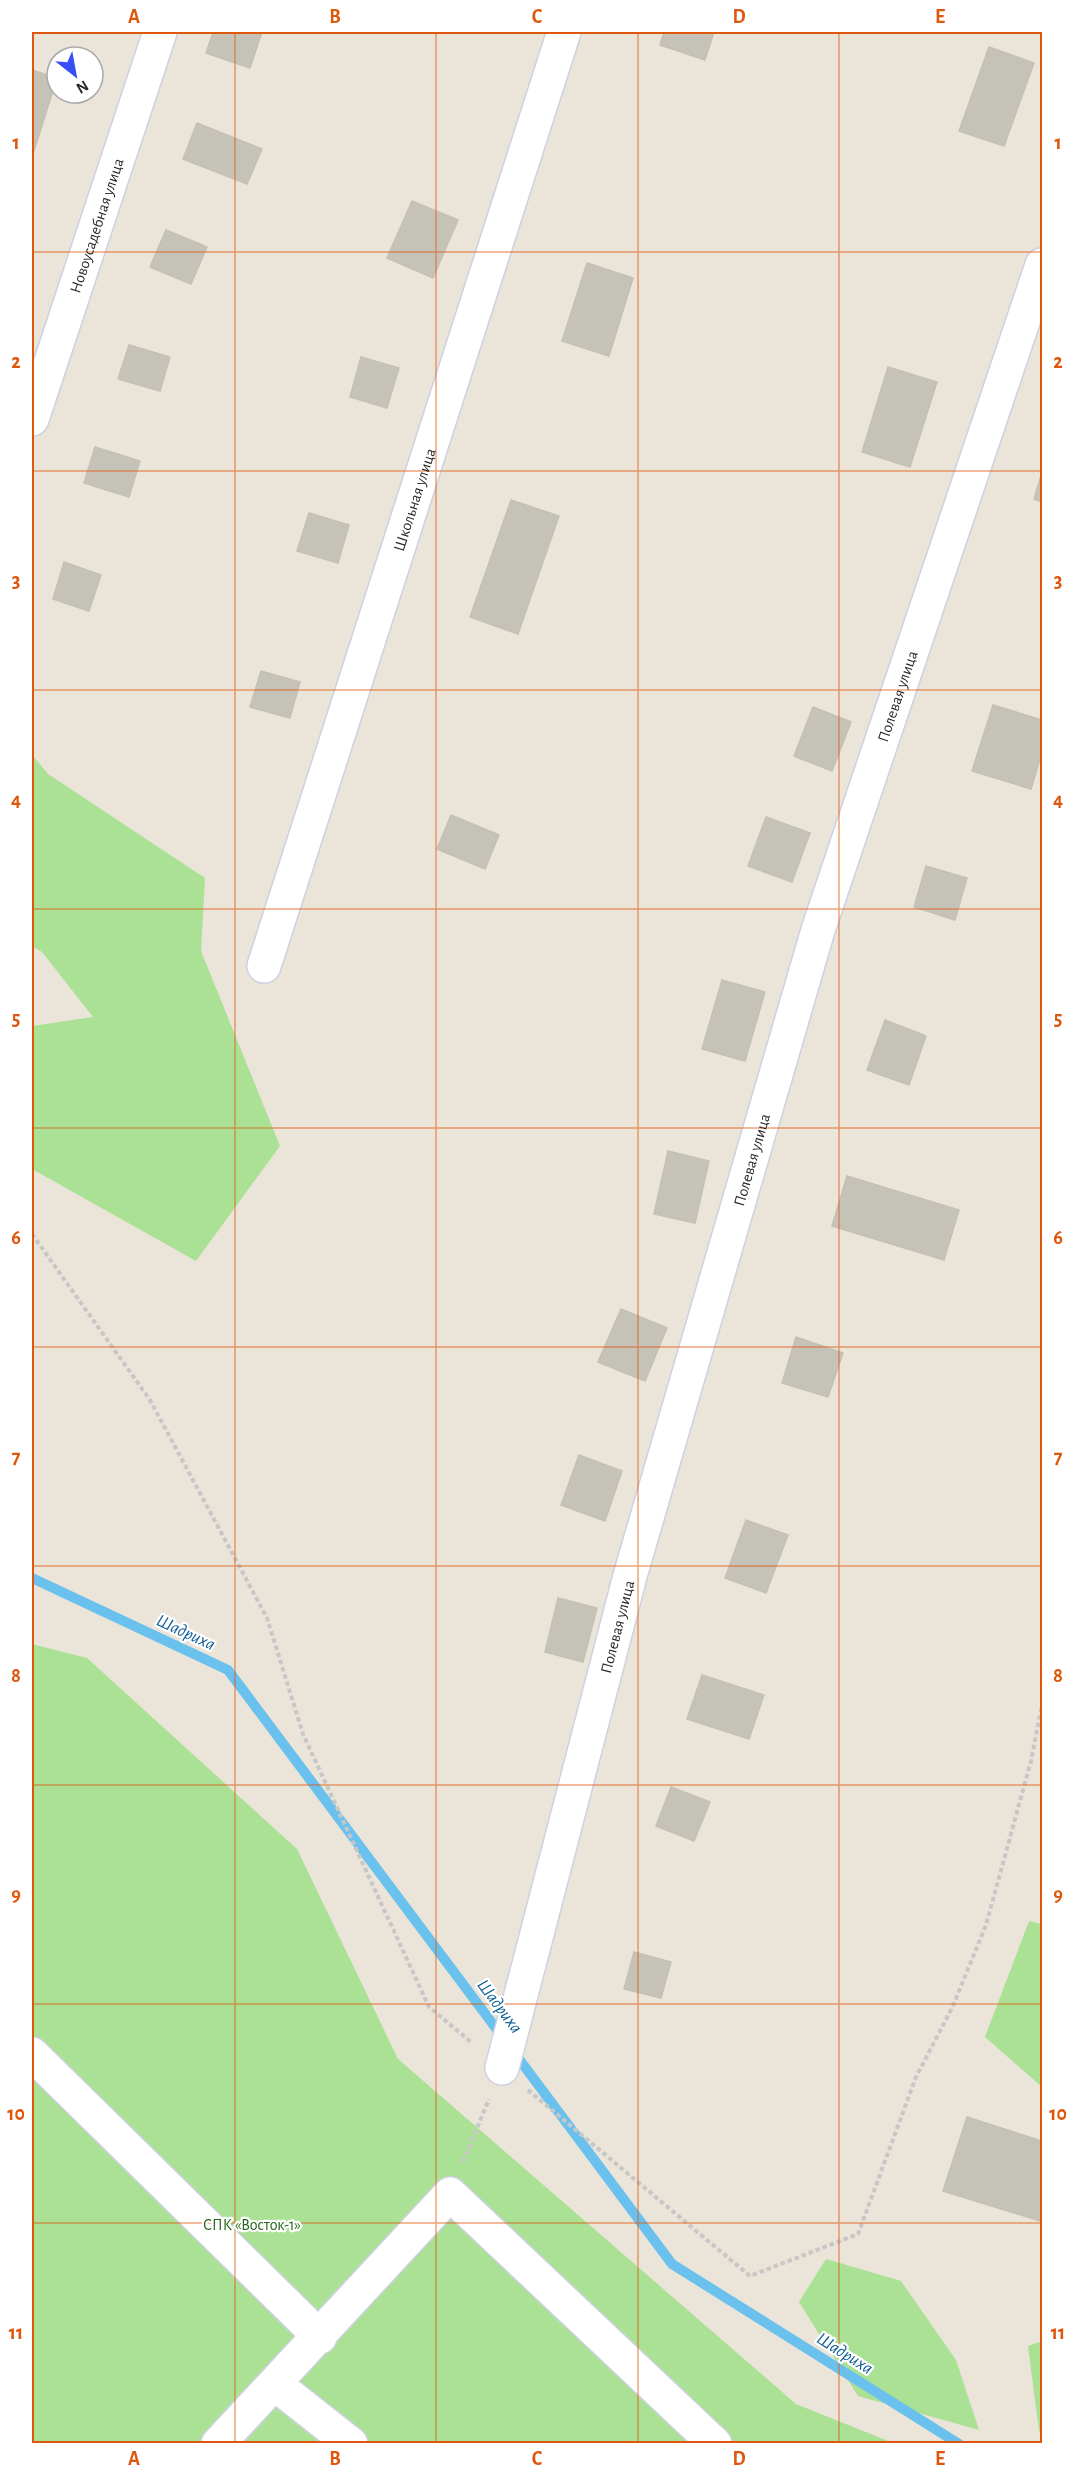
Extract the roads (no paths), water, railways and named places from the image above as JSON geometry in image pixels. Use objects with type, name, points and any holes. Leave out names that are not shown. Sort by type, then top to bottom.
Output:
[{"type":"street","name":"Новоусадебная улица","points":[[32,419],[160,32]]},
{"type":"street","name":"Школьная улица","points":[[264,966],[564,32]]},
{"type":"street","name":"Полевая улица","points":[[502,2068],[633,1565],[818,930],[1042,265]]},
{"type":"street","points":[[32,2054],[320,2337]]},
{"type":"street","points":[[218,2444],[320,2337],[450,2194],[715,2444]]},
{"type":"street","points":[[275,2384],[351,2444]]},
{"type":"waterway","name":"Шадриха","points":[[32,1578],[228,1670],[504,2039]]},
{"type":"waterway","name":"Шадриха","points":[[513,2051],[672,2264],[959,2444]]},
{"type":"park label","name":"СПК «Восток-1»","points":[[252,2224]]}]
